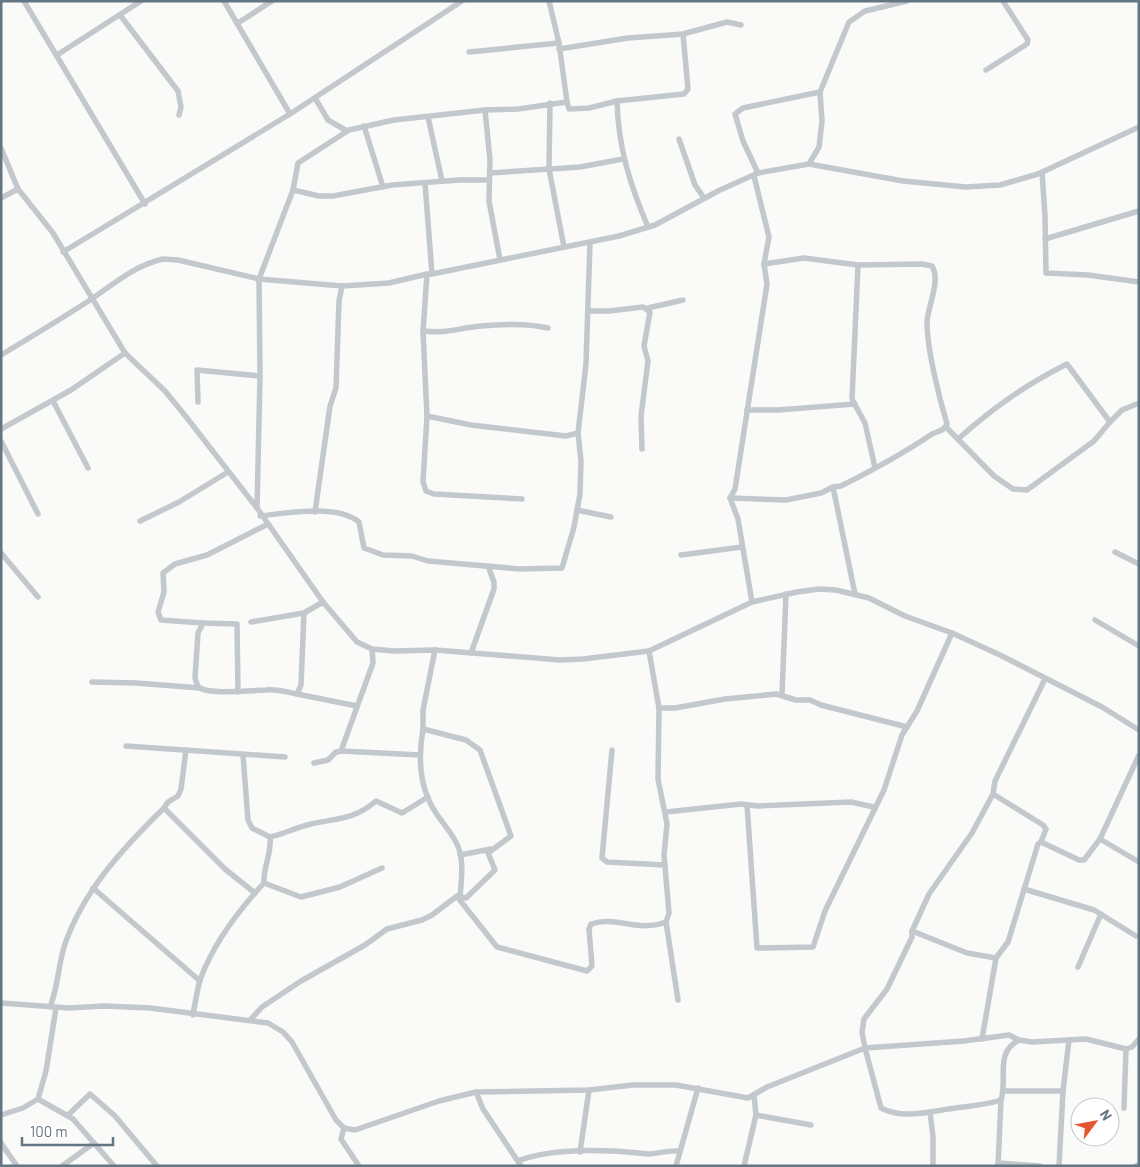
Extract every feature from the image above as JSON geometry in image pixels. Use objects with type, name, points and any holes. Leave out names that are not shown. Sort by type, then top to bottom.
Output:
[{"type":"street","points":[[24,1],[145,204]]},
{"type":"street","points":[[57,54],[141,1]]},
{"type":"street","points":[[224,1],[290,114]]},
{"type":"street","points":[[238,23],[272,1]]},
{"type":"street","points":[[63,252],[145,204],[290,114],[462,1]]},
{"type":"street","points":[[549,1],[559,46],[569,109],[589,108],[617,101],[684,94],[688,89],[682,34]]},
{"type":"street","points":[[810,164],[819,147],[822,121],[820,92],[849,22],[865,11],[907,1]]},
{"type":"street","points":[[986,70],[1021,48],[1028,40],[1003,1]]},
{"type":"street","points":[[120,14],[178,91],[182,107],[179,115]]},
{"type":"street","points":[[469,52],[559,46],[682,34],[727,22],[741,24]]},
{"type":"street","points":[[752,602],[738,519],[730,498],[735,488],[766,290],[764,264],[768,237],[756,174],[735,114],[743,108],[820,92]]},
{"type":"street","points":[[315,98],[328,120],[346,131]]},
{"type":"street","points":[[617,101],[623,159],[629,181],[648,226]]},
{"type":"street","points":[[257,508],[260,279],[293,190],[298,163],[346,131],[364,126],[486,110],[518,109],[567,102]]},
{"type":"street","points":[[550,103],[549,169],[564,247]]},
{"type":"street","points":[[486,110],[490,173],[489,201],[500,260]]},
{"type":"street","points":[[428,117],[442,181]]},
{"type":"street","points":[[364,126],[384,187]]},
{"type":"street","points":[[1,355],[91,299],[127,273],[147,263],[163,259],[178,260],[260,279],[342,286],[389,284],[430,274],[590,243],[655,225],[704,198],[756,174],[810,164],[903,181],[966,187],[1000,185],[1042,172],[1139,127]]},
{"type":"street","points":[[679,140],[695,185],[704,198]]},
{"type":"street","points":[[1,148],[18,190],[53,233],[91,299],[125,352],[165,392],[257,508],[260,516],[268,524],[323,602],[350,636],[372,649],[436,650],[560,660],[649,651],[752,602],[819,589],[855,594],[952,633],[1102,708],[1139,730]]},
{"type":"street","points":[[490,173],[580,167],[623,159]]},
{"type":"street","points":[[1042,172],[1046,274],[1088,275],[1139,282]]},
{"type":"street","points":[[293,190],[326,196],[425,182],[489,180]]},
{"type":"street","points":[[425,182],[430,274],[422,331],[427,416],[423,482],[426,491],[434,494],[522,499]]},
{"type":"street","points":[[1,198],[18,190]]},
{"type":"street","points":[[1045,239],[1139,211]]},
{"type":"street","points":[[260,516],[296,510],[342,514],[354,518],[360,526],[364,548],[383,555],[412,556],[428,561],[520,569],[562,568],[577,510],[582,462],[578,433],[586,364],[590,243]]},
{"type":"street","points":[[764,264],[804,258],[858,265],[928,264],[936,272],[927,321],[928,341],[946,427],[994,476],[1013,489],[1027,490],[1094,441],[1122,410],[1139,403]]},
{"type":"street","points":[[858,265],[852,399],[865,423],[875,468]]},
{"type":"street","points":[[315,512],[330,406],[336,388],[342,286]]},
{"type":"street","points":[[588,311],[648,308],[683,300]]},
{"type":"street","points":[[642,449],[642,409],[648,361],[644,346],[650,312],[648,308]]},
{"type":"street","points":[[422,331],[442,334],[480,326],[529,324],[548,328]]},
{"type":"street","points":[[1,429],[53,401],[125,352]]},
{"type":"street","points":[[958,439],[994,407],[1033,381],[1067,364],[1110,422]]},
{"type":"street","points":[[198,402],[197,370],[260,376]]},
{"type":"street","points":[[53,401],[88,468]]},
{"type":"street","points":[[747,410],[778,410],[855,404]]},
{"type":"street","points":[[427,416],[471,425],[566,436],[578,433]]},
{"type":"street","points":[[730,498],[786,500],[822,493],[833,487],[841,486],[900,457],[946,427]]},
{"type":"street","points":[[1,441],[38,514]]},
{"type":"street","points":[[140,521],[179,502],[228,472]]},
{"type":"street","points":[[833,487],[855,594]]},
{"type":"street","points":[[577,510],[611,517]]},
{"type":"street","points":[[238,692],[236,624],[161,620],[158,612],[164,592],[163,573],[175,564],[208,555],[268,524]]},
{"type":"street","points":[[681,555],[742,547]]},
{"type":"street","points":[[1115,552],[1139,564]]},
{"type":"street","points":[[1,553],[38,598]]},
{"type":"street","points":[[471,653],[494,588],[494,582],[488,566]]},
{"type":"street","points":[[782,694],[786,594]]},
{"type":"street","points":[[251,622],[304,613],[323,602]]},
{"type":"street","points":[[297,694],[301,685],[304,613]]},
{"type":"street","points":[[1094,620],[1139,646]]},
{"type":"street","points":[[200,688],[195,678],[198,634],[203,623]]},
{"type":"street","points":[[747,805],[757,946],[759,949],[814,946],[824,911],[884,790],[907,727],[917,711],[952,633]]},
{"type":"street","points":[[341,751],[373,663],[372,649]]},
{"type":"street","points":[[436,650],[423,710],[420,768],[434,811],[458,846],[460,855],[459,897],[497,947],[587,971],[592,966],[589,929],[591,924],[606,921],[653,927],[666,922]]},
{"type":"street","points":[[649,651],[659,708],[658,778],[667,824],[664,865],[669,913],[666,922],[678,1000]]},
{"type":"street","points":[[1002,1100],[986,1105],[930,1112],[897,1114],[881,1108],[862,1032],[864,1019],[887,989],[912,937],[912,931],[929,894],[972,833],[994,794],[995,781],[1045,679]]},
{"type":"street","points":[[92,682],[136,683],[238,692],[268,689],[357,706]]},
{"type":"street","points":[[659,708],[675,708],[724,699],[782,694],[796,700],[810,700],[821,705],[907,727]]},
{"type":"street","points":[[422,728],[466,740],[483,754],[488,774],[511,836],[490,850],[460,855]]},
{"type":"street","points":[[126,746],[285,757]]},
{"type":"street","points":[[1,1115],[23,1108],[38,1098],[46,1071],[53,1007],[64,947],[76,917],[93,888],[140,831],[168,802],[178,796],[181,789],[186,750]]},
{"type":"street","points":[[612,750],[602,858],[607,862],[664,865]]},
{"type":"street","points":[[314,763],[328,760],[336,752],[341,751],[420,755]]},
{"type":"street","points":[[243,755],[248,820],[252,828],[270,837],[309,824],[350,818],[366,810],[376,801],[402,813],[428,797]]},
{"type":"street","points":[[1042,842],[1084,860],[1100,839],[1139,756]]},
{"type":"street","points":[[982,1039],[996,958],[1008,942],[1037,846],[1042,842],[1046,829],[1043,824],[994,794]]},
{"type":"street","points":[[666,812],[719,805],[851,802],[874,807]]},
{"type":"street","points":[[164,808],[225,869],[255,893]]},
{"type":"street","points":[[193,1015],[200,981],[220,941],[264,883],[263,874],[271,849],[270,837]]},
{"type":"street","points":[[1100,839],[1139,862]]},
{"type":"street","points":[[251,1019],[262,1008],[300,981],[356,950],[387,929],[422,920],[459,897],[466,898],[495,870],[488,853],[490,850]]},
{"type":"street","points":[[264,883],[301,897],[340,887],[382,868]]},
{"type":"street","points":[[93,888],[200,981]]},
{"type":"street","points":[[1024,889],[1088,907],[1136,936]]},
{"type":"street","points":[[1078,967],[1101,914]]},
{"type":"street","points":[[912,931],[967,953],[996,958]]},
{"type":"street","points":[[1,1003],[53,1007],[121,1006],[193,1015],[251,1019],[268,1023],[282,1032],[292,1042],[315,1085],[344,1128],[355,1130],[439,1101],[476,1092],[589,1090],[676,1084],[741,1097],[754,1096],[768,1087],[865,1048],[982,1039],[1009,1035],[1019,1040],[1044,1042],[1086,1040],[1126,1049],[1132,1047],[1139,1039]]},
{"type":"street","points":[[1019,1040],[1012,1044],[1005,1053],[1003,1066],[1005,1091],[1002,1100],[998,1164],[1040,1166]]},
{"type":"street","points":[[1059,1166],[1063,1091],[1069,1040]]},
{"type":"street","points":[[1124,1108],[1126,1049]]},
{"type":"street","points":[[676,1166],[698,1088]]},
{"type":"street","points":[[580,1152],[589,1090]]},
{"type":"street","points":[[1005,1091],[1063,1091]]},
{"type":"street","points":[[476,1092],[483,1109],[519,1163],[547,1153],[636,1151],[651,1154],[660,1151],[679,1150]]},
{"type":"street","points":[[68,1116],[90,1094],[115,1116],[157,1166]]},
{"type":"street","points":[[744,1166],[756,1115],[754,1096]]},
{"type":"street","points":[[38,1098],[68,1116],[114,1166]]},
{"type":"street","points":[[930,1112],[933,1137],[933,1166]]},
{"type":"street","points":[[756,1115],[811,1125]]},
{"type":"street","points":[[344,1128],[341,1139],[360,1166]]},
{"type":"street","points":[[1,1143],[17,1166]]},
{"type":"street","points":[[62,1166],[94,1143]]}]
